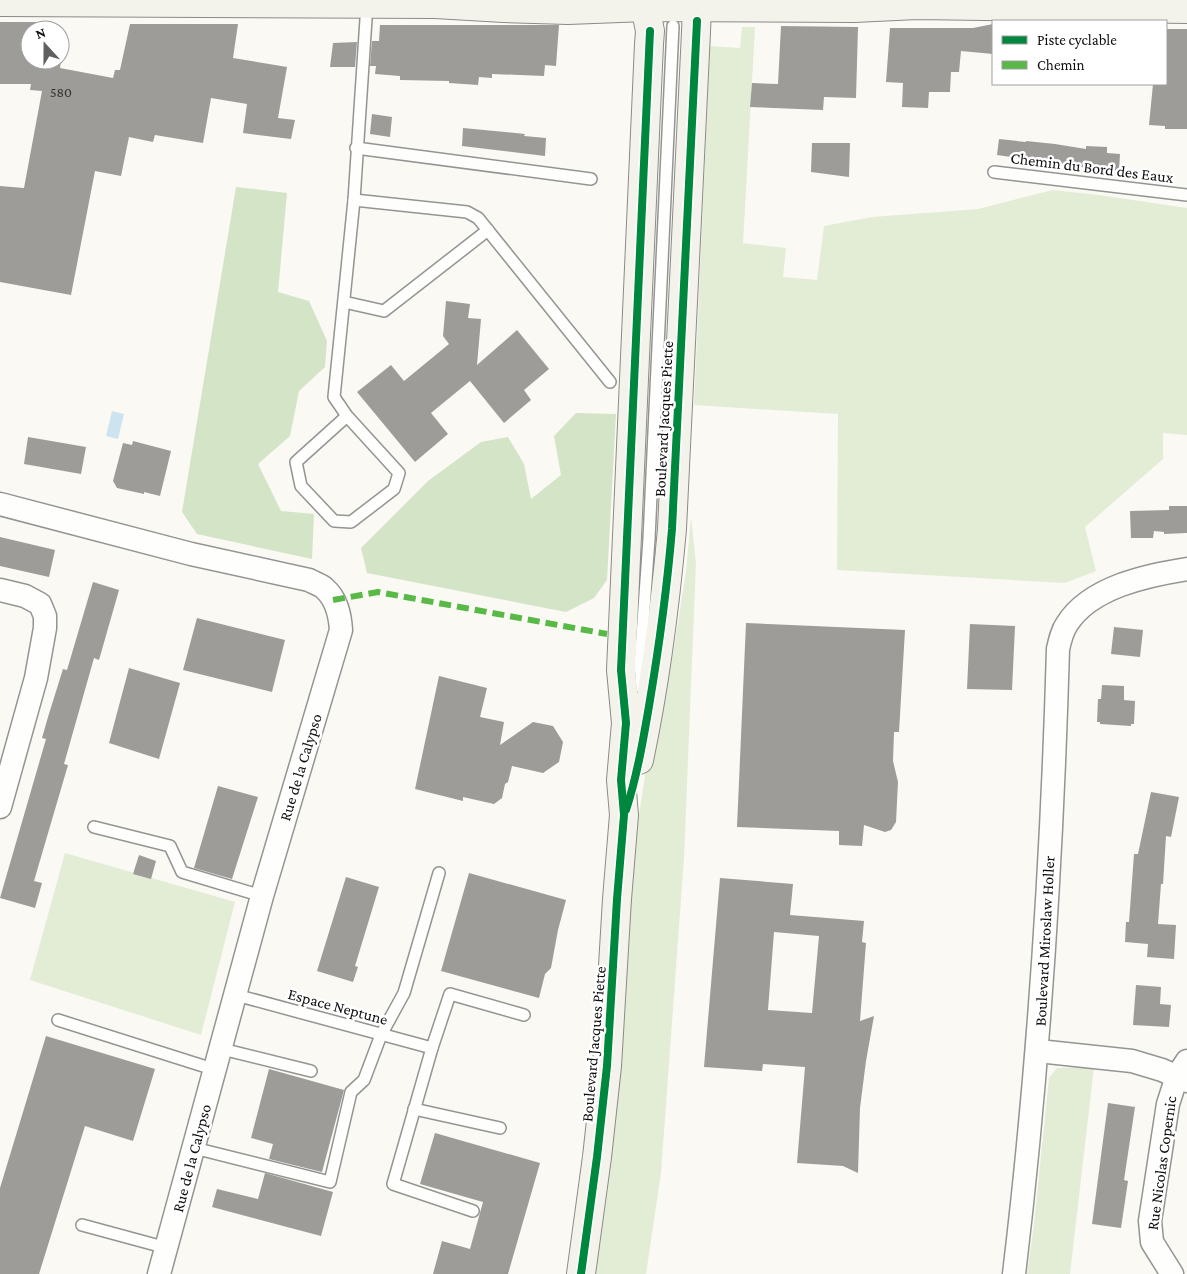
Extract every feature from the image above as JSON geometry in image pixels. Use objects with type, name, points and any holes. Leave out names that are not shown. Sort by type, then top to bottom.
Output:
[{"type":"main road","points":[[0,2],[475,3],[504,8],[568,10],[646,2],[701,2],[854,8],[971,3],[1187,9]]},
{"type":"main road","name":"Boulevard Jacques Piette","points":[[581,1274],[607,1066],[624,815],[621,780],[626,723],[621,670],[650,44],[646,2]]},
{"type":"main road","name":"Boulevard Jacques Piette","points":[[624,815],[640,753],[665,604],[672,529],[701,2]]},
{"type":"street","name":"Rue de la Calypso","points":[[0,504],[191,554],[309,580],[324,588],[340,613],[341,630],[262,896],[159,1274]]},
{"type":"street","name":"Boulevard Miroslaw Holler","points":[[1014,1274],[1038,1051],[1054,777],[1058,649],[1066,625],[1077,612],[1100,595],[1124,584],[1158,574],[1187,569]]},
{"type":"street","points":[[0,590],[25,596],[40,604],[45,616],[45,628],[36,678],[0,807]]},
{"type":"street","points":[[1038,1051],[1132,1061],[1184,1072]]},
{"type":"street","name":"Rue Nicolas Copernic","points":[[1172,1274],[1152,1242],[1149,1228],[1168,1104],[1184,1072]]},
{"type":"lane","points":[[347,416],[296,462],[301,486],[334,521],[351,522],[394,489],[399,473],[347,416],[334,397],[354,200],[367,2]]},
{"type":"lane","points":[[640,753],[642,685],[640,664],[649,539],[673,26]]},
{"type":"lane","points":[[356,148],[591,179]]},
{"type":"lane","name":"Chemin du Bord des Eaux","points":[[994,172],[1187,195]]},
{"type":"lane","points":[[354,200],[467,212],[478,218],[610,382]]},
{"type":"lane","points":[[344,302],[384,311],[488,230]]},
{"type":"lane","points":[[626,723],[632,683],[640,664]]},
{"type":"lane","points":[[94,827],[170,846],[182,872],[262,896]]},
{"type":"lane","points":[[194,1148],[330,1182],[351,1092],[364,1080],[381,1035],[404,993],[439,873]]},
{"type":"lane","points":[[473,1211],[393,1184],[432,1048],[450,994],[524,1015]]},
{"type":"lane","name":"Espace Neptune","points":[[236,995],[432,1048]]},
{"type":"lane","points":[[58,1020],[216,1070]]},
{"type":"lane","points":[[222,1048],[310,1071]]},
{"type":"lane","points":[[414,1109],[500,1128]]},
{"type":"lane","points":[[82,1225],[167,1248]]},
{"type":"green space","points":[[742,27],[755,27],[743,243],[786,248],[783,277],[817,280],[824,226],[872,217],[978,209],[1053,190],[1187,208],[1187,435],[1163,433],[1163,459],[1085,527],[1096,571],[1065,583],[837,570],[838,414],[694,405],[710,46],[740,48]]},
{"type":"green space","points":[[236,187],[287,193],[278,292],[309,301],[327,341],[325,367],[299,391],[290,436],[258,464],[281,511],[314,514],[312,559],[197,534],[182,512]]},
{"type":"green space","points":[[576,413],[616,414],[607,580],[594,598],[566,612],[367,573],[361,548],[428,481],[481,442],[508,437],[524,464],[531,499],[561,475],[554,436]]},
{"type":"green space","points":[[691,517],[696,563],[684,858],[661,1173],[646,1274],[595,1274],[615,1130],[627,975],[631,884],[638,822],[647,762],[673,654],[686,571]]},
{"type":"green space","points":[[65,853],[235,902],[201,1035],[30,980]]},
{"type":"green space","points":[[1094,1067],[1070,1274],[1027,1274],[1049,1078],[1057,1068]]},
{"type":"water","points":[[112,411],[124,414],[118,439],[106,436]]},
{"type":"building","points":[[0,22],[20,22],[20,70],[70,70],[113,78],[115,70],[120,70],[130,24],[238,24],[233,58],[287,67],[278,118],[295,120],[291,139],[243,133],[247,104],[211,98],[203,143],[155,135],[153,142],[129,137],[121,176],[95,171],[71,295],[0,282],[0,186],[24,188],[42,91],[30,90],[31,84],[0,84]]},
{"type":"building","points":[[992,24],[992,54],[961,51],[959,72],[951,72],[950,92],[929,92],[928,108],[902,107],[903,83],[886,82],[890,28],[973,28]]},
{"type":"building","points":[[380,25],[559,25],[556,66],[545,65],[544,76],[492,74],[492,78],[479,77],[478,85],[449,83],[449,81],[400,80],[400,76],[375,74],[376,66],[370,66],[372,41],[379,41]]},
{"type":"building","points":[[781,26],[858,27],[856,98],[824,97],[823,110],[750,107],[752,83],[778,84]]},
{"type":"building","points":[[1167,29],[1187,29],[1187,129],[1165,129],[1165,126],[1149,125],[1153,85],[1167,85]]},
{"type":"building","points":[[357,42],[355,67],[330,67],[333,43]]},
{"type":"building","points":[[372,114],[392,117],[390,137],[370,134]]},
{"type":"building","points":[[463,128],[546,138],[545,156],[462,146]]},
{"type":"building","points":[[999,139],[1086,149],[1086,146],[1107,147],[1107,153],[1120,154],[1119,171],[997,155]]},
{"type":"building","points":[[812,143],[850,143],[849,177],[811,172]]},
{"type":"building","points":[[446,301],[470,304],[468,318],[481,319],[477,365],[517,330],[549,369],[524,390],[531,400],[504,423],[470,381],[431,413],[448,434],[415,462],[357,392],[391,365],[404,381],[449,344],[443,336]]},
{"type":"building","points":[[28,437],[86,447],[81,474],[24,464]]},
{"type":"building","points":[[133,441],[171,451],[160,496],[117,488],[113,481],[123,443],[132,445]]},
{"type":"building","points":[[1169,506],[1187,506],[1187,533],[1164,534],[1164,532],[1154,531],[1153,538],[1131,538],[1130,511],[1169,510]]},
{"type":"building","points":[[0,537],[55,550],[49,577],[0,566]]},
{"type":"building","points":[[93,582],[119,590],[99,660],[94,658],[64,764],[68,765],[34,881],[42,883],[35,908],[0,898],[46,739],[42,738],[48,717],[63,669],[67,670]]},
{"type":"building","points":[[197,618],[285,640],[272,692],[183,670]]},
{"type":"building","points":[[746,623],[905,630],[899,732],[894,732],[893,761],[898,782],[896,822],[891,830],[885,832],[864,825],[862,846],[839,845],[839,831],[737,827]]},
{"type":"building","points":[[970,624],[1015,626],[1012,690],[967,689]]},
{"type":"building","points":[[1114,627],[1143,630],[1140,657],[1111,654]]},
{"type":"building","points":[[129,668],[180,683],[159,759],[109,743]]},
{"type":"building","points":[[439,676],[487,688],[480,717],[504,722],[500,745],[533,722],[553,726],[563,742],[559,762],[543,773],[512,766],[502,798],[494,804],[463,797],[463,801],[415,789]]},
{"type":"building","points":[[1102,685],[1124,686],[1124,700],[1135,701],[1134,724],[1131,724],[1131,726],[1100,724],[1100,722],[1097,722],[1098,699],[1101,699]]},
{"type":"building","points":[[218,786],[258,797],[232,879],[194,868]]},
{"type":"building","points":[[1151,792],[1179,797],[1171,837],[1166,836],[1158,924],[1176,925],[1174,959],[1147,957],[1148,944],[1125,942],[1126,922],[1129,922],[1134,854],[1138,854]]},
{"type":"building","points":[[139,855],[156,861],[151,879],[133,874]]},
{"type":"building","points":[[469,873],[566,900],[551,968],[545,974],[539,998],[441,971]]},
{"type":"building","points":[[346,877],[379,887],[355,966],[358,967],[353,982],[317,971]]},
{"type":"building","points":[[720,878],[793,884],[790,915],[864,921],[862,942],[866,943],[860,1021],[874,1016],[860,1108],[858,1173],[843,1166],[797,1163],[805,1067],[763,1064],[762,1071],[704,1067]],"holes":[[[774,932],[819,936],[812,1013],[768,1010]]]},
{"type":"building","points":[[1136,985],[1161,987],[1160,1004],[1171,1005],[1169,1027],[1133,1025]]},
{"type":"building","points":[[46,1036],[155,1069],[133,1141],[85,1126],[39,1274],[0,1274],[0,1188]]},
{"type":"building","points":[[269,1069],[344,1090],[322,1172],[269,1159],[273,1144],[251,1138]]},
{"type":"building","points":[[1108,1103],[1135,1107],[1124,1180],[1128,1181],[1121,1228],[1092,1224]]},
{"type":"building","points":[[435,1133],[540,1163],[508,1274],[433,1274],[442,1241],[470,1249],[483,1202],[420,1184]]},
{"type":"building","points":[[265,1173],[333,1192],[321,1236],[212,1207],[217,1189],[258,1199]]},
{"type":"marked path","points":[[333,600],[378,592],[607,634]]},
{"type":"cycle path","points":[[626,810],[637,771],[649,706],[662,618],[672,529],[697,21]]},
{"type":"cycle path","points":[[581,1274],[607,1066],[624,815],[621,780],[626,723],[621,670],[650,31]]}]
